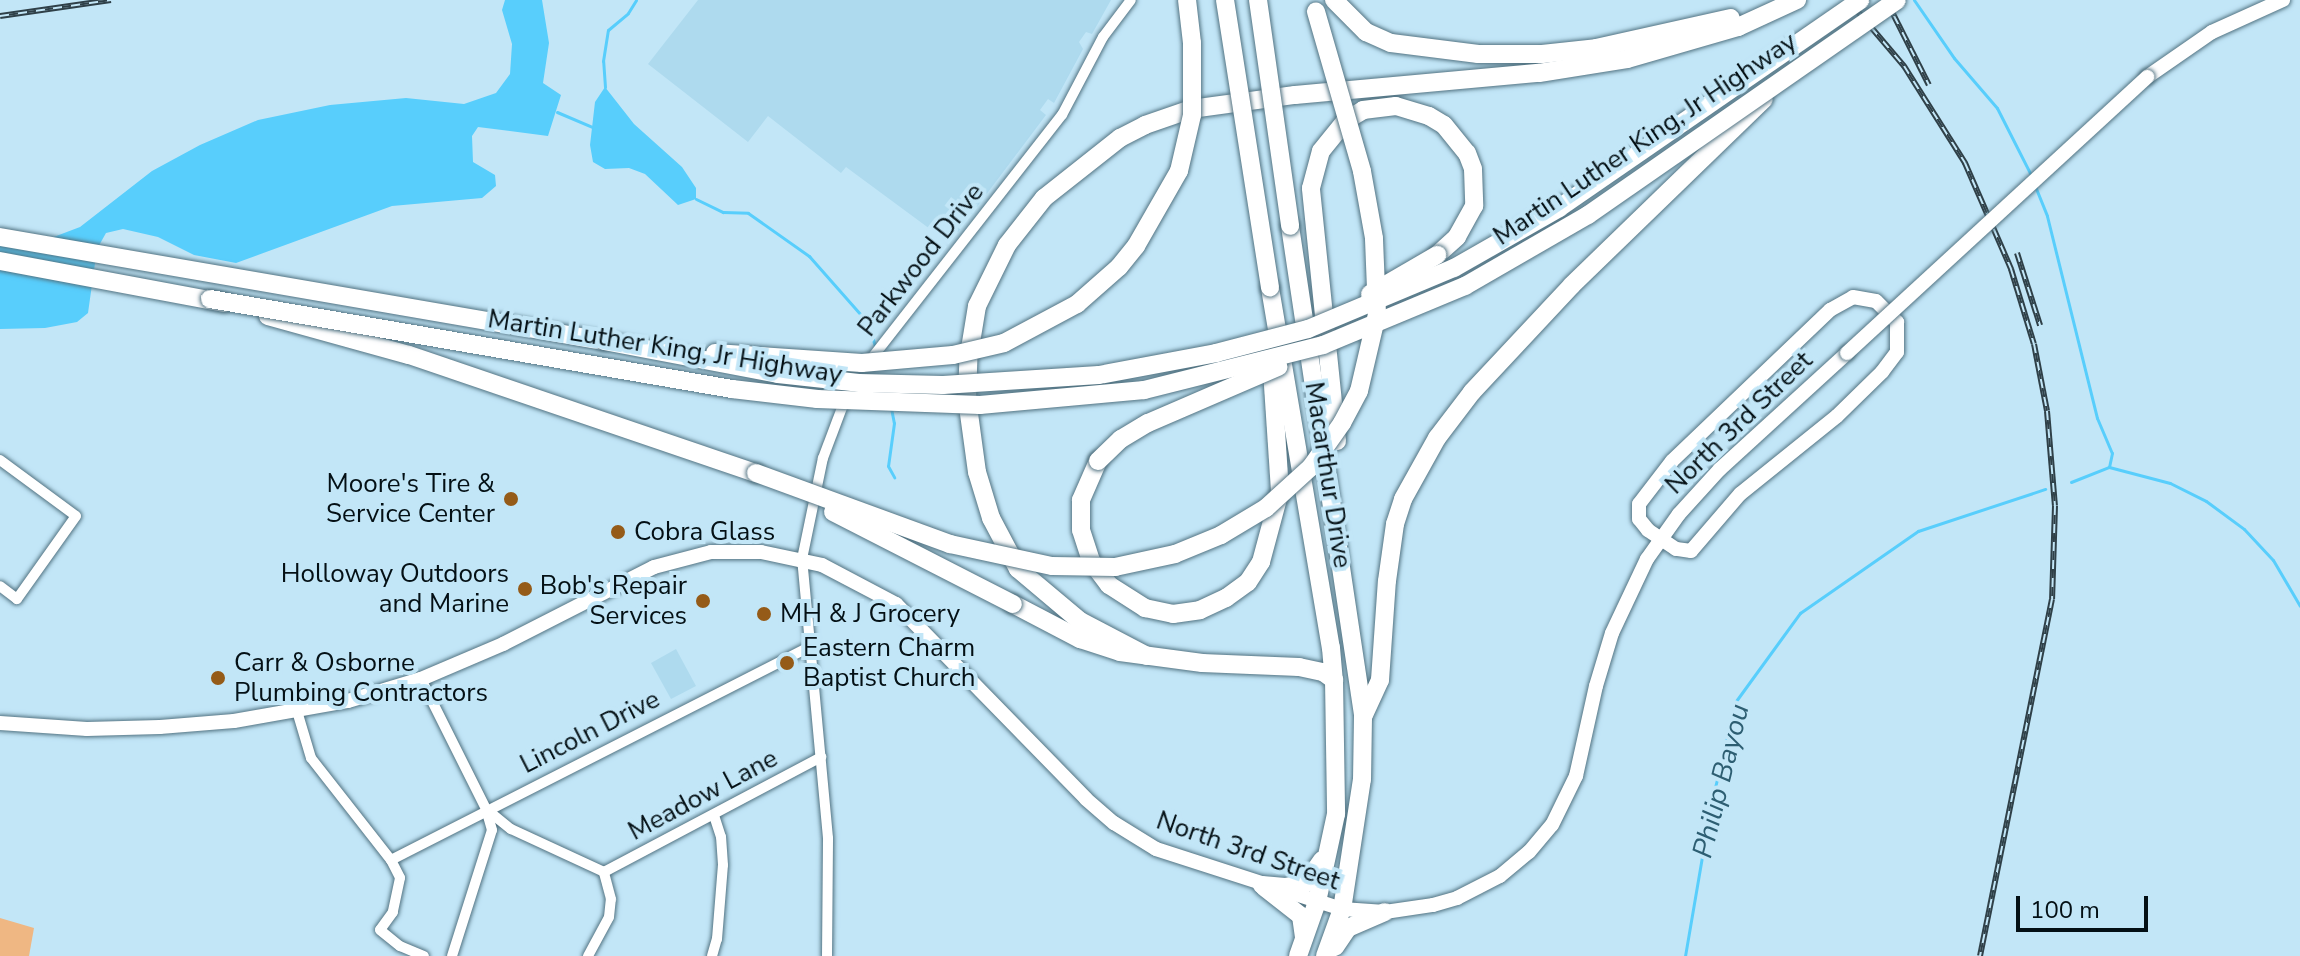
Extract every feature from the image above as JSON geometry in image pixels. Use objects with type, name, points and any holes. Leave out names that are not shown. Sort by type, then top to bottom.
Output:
[{"type":"highway","points":[[604,341],[807,362],[862,363],[978,351],[1004,343],[1048,322],[1077,304],[1119,267],[1151,224],[1179,171],[1193,102],[1187,0]]},
{"type":"highway","name":"Macarthur Drive","points":[[1225,0],[1334,680],[1336,814],[1317,902],[1301,949]]},
{"type":"highway","name":"Macarthur Drive","points":[[1258,0],[1340,543],[1363,717],[1362,779],[1342,909],[1327,956]]},
{"type":"highway","points":[[210,299],[409,355],[756,473],[950,544],[1052,566],[1115,567],[1175,554],[1221,535],[1266,508],[1311,467],[1342,423],[1359,391],[1377,314],[1374,238],[1362,171],[1313,0]]},
{"type":"highway","points":[[1334,0],[1366,32],[1391,43],[1422,50],[1518,54],[1633,42],[1796,0]]},
{"type":"highway","points":[[1147,656],[1080,621],[1018,569],[991,518],[977,472],[967,399],[972,330],[977,306],[993,269],[1044,198],[1096,154],[1145,125],[1219,105],[1539,73],[1627,59],[1738,27],[1796,0]]},
{"type":"highway","name":"Martin Luther King, Jr Highway","points":[[0,235],[778,374],[859,383],[943,385],[1099,375],[1216,353],[1308,329],[1431,279],[1559,208],[1860,0]]},
{"type":"highway","name":"Martin Luther King, Jr Highway","points":[[0,261],[732,389],[890,404],[1004,404],[1130,392],[1323,345],[1430,302],[1535,247],[1588,215],[1897,0]]},
{"type":"highway","points":[[1363,717],[1380,680],[1390,550],[1403,499],[1424,458],[1463,403],[1572,285],[1788,76]]},
{"type":"highway","points":[[1308,329],[1437,255],[1457,237],[1474,206],[1473,169],[1459,140],[1429,116],[1396,106],[1363,110],[1345,121],[1321,151],[1311,188],[1343,508],[1340,543]]},
{"type":"highway","points":[[1270,289],[1268,316],[1280,491],[1267,548],[1248,582],[1214,605],[1188,613],[1160,612],[1121,596],[1091,561],[1081,530],[1081,500],[1098,461],[1121,439],[1148,423],[1323,345]]},
{"type":"highway","points":[[756,473],[1080,639],[1120,652],[1147,656],[1202,663],[1299,667],[1323,672],[1334,680]]},
{"type":"highway","points":[[1262,885],[1296,886],[1313,877],[1336,814]]},
{"type":"highway","points":[[1262,885],[1301,916],[1301,949]]},
{"type":"highway","points":[[1327,956],[1348,928],[1385,912]]},
{"type":"street","name":"Parkwood Drive","points":[[827,956],[828,838],[802,559],[823,458],[848,394],[874,354],[1062,115],[1103,37],[1131,0]]},
{"type":"street","name":"North 3rd Street","points":[[0,723],[87,729],[160,727],[297,711],[421,679],[503,644],[640,573],[674,560],[729,551],[802,559],[867,586],[905,611],[1076,790],[1114,823],[1156,849],[1342,909],[1385,912],[1433,905],[1481,888],[1529,852],[1552,825],[1576,776],[1596,686],[1612,633],[1635,580],[1661,539],[1720,469],[2147,77],[2212,32],[2283,0]]},
{"type":"street","points":[[1866,297],[1885,307],[1897,322],[1900,341],[1891,362],[1873,381],[1837,416],[1740,494],[1691,551],[1676,549],[1661,539],[1642,524],[1639,504],[1693,437],[1842,302],[1866,297]]},
{"type":"street","points":[[0,460],[76,516],[17,599],[0,586]]},
{"type":"street","name":"Lincoln Drive","points":[[391,860],[811,646]]},
{"type":"street","points":[[421,679],[486,809],[492,830],[452,956]]},
{"type":"street","points":[[297,711],[311,758],[391,860],[400,878],[393,912],[380,930],[400,946],[424,956]]},
{"type":"street","name":"Meadow Lane","points":[[604,872],[821,757]]},
{"type":"street","points":[[486,809],[511,829],[604,872],[611,899],[609,917],[588,956]]},
{"type":"street","points":[[712,956],[721,903],[723,865],[721,837],[714,815]]},
{"type":"shaded area","points":[[698,0],[1111,0],[1092,34],[1086,32],[1079,42],[1083,49],[1054,103],[1048,99],[1040,110],[1046,115],[958,232],[939,217],[930,229],[846,167],[841,173],[768,116],[748,142],[648,64]]},
{"type":"shaded area","points":[[676,649],[696,686],[671,699],[651,663]]},
{"type":"shaded area","points":[[0,918],[34,928],[29,956],[0,956]]},
{"type":"water","points":[[505,0],[542,0],[549,43],[543,83],[561,95],[548,136],[478,127],[472,136],[473,162],[495,175],[496,186],[482,198],[392,206],[236,263],[194,255],[158,237],[123,229],[106,233],[97,249],[88,313],[77,322],[45,328],[0,329],[0,245],[51,238],[80,227],[152,171],[200,145],[258,120],[330,105],[406,98],[464,104],[496,93],[510,74],[512,44],[502,10]]},
{"type":"water","points":[[605,87],[634,124],[682,167],[696,188],[696,199],[678,205],[645,174],[629,168],[605,169],[593,162],[590,145],[595,102]]},
{"type":"waterway","points":[[605,87],[603,61],[608,30],[628,13],[636,0]]},
{"type":"waterway","points":[[1914,0],[1954,58],[1997,108],[2031,175]]},
{"type":"waterway","name":"Philip Bayou","points":[[557,112],[592,127]]},
{"type":"waterway","points":[[2035,186],[2047,216],[2097,418],[2112,453],[2109,467]]},
{"type":"waterway","name":"Philip Bayou","points":[[696,199],[723,212],[748,213],[809,256],[868,323],[875,346]]},
{"type":"waterway","name":"Philip Bayou","points":[[891,408],[894,423],[888,466],[894,477]]},
{"type":"waterway","name":"Philip Bayou","points":[[2071,482],[2109,467],[2170,483],[2206,501],[2244,529],[2273,560],[2300,606]]},
{"type":"waterway","name":"Philip Bayou","points":[[1685,956],[1711,804],[1736,701],[1800,613],[1918,531],[2045,489]]},
{"type":"railway","points":[[0,16],[111,0]]},
{"type":"railway","points":[[1848,0],[1904,66],[1965,163],[2011,269],[2034,344],[2047,411],[2055,506],[2052,599],[1980,956]]},
{"type":"railway","points":[[1886,0],[1929,85]]},
{"type":"railway","points":[[2017,253],[2040,325]]},
{"type":"place","name":"Moore's Tire & Service Center","points":[[511,499]]},
{"type":"place","name":"Cobra Glass","points":[[618,532]]},
{"type":"place","name":"Holloway Outdoors and Marine","points":[[525,589]]},
{"type":"place","name":"Bob's Repair Services","points":[[703,601]]},
{"type":"place","name":"MH & J Grocery","points":[[764,614]]},
{"type":"place","name":"Eastern Charm Baptist Church","points":[[787,663]]},
{"type":"place","name":"Carr & Osborne Plumbing Contractors","points":[[218,678]]}]
